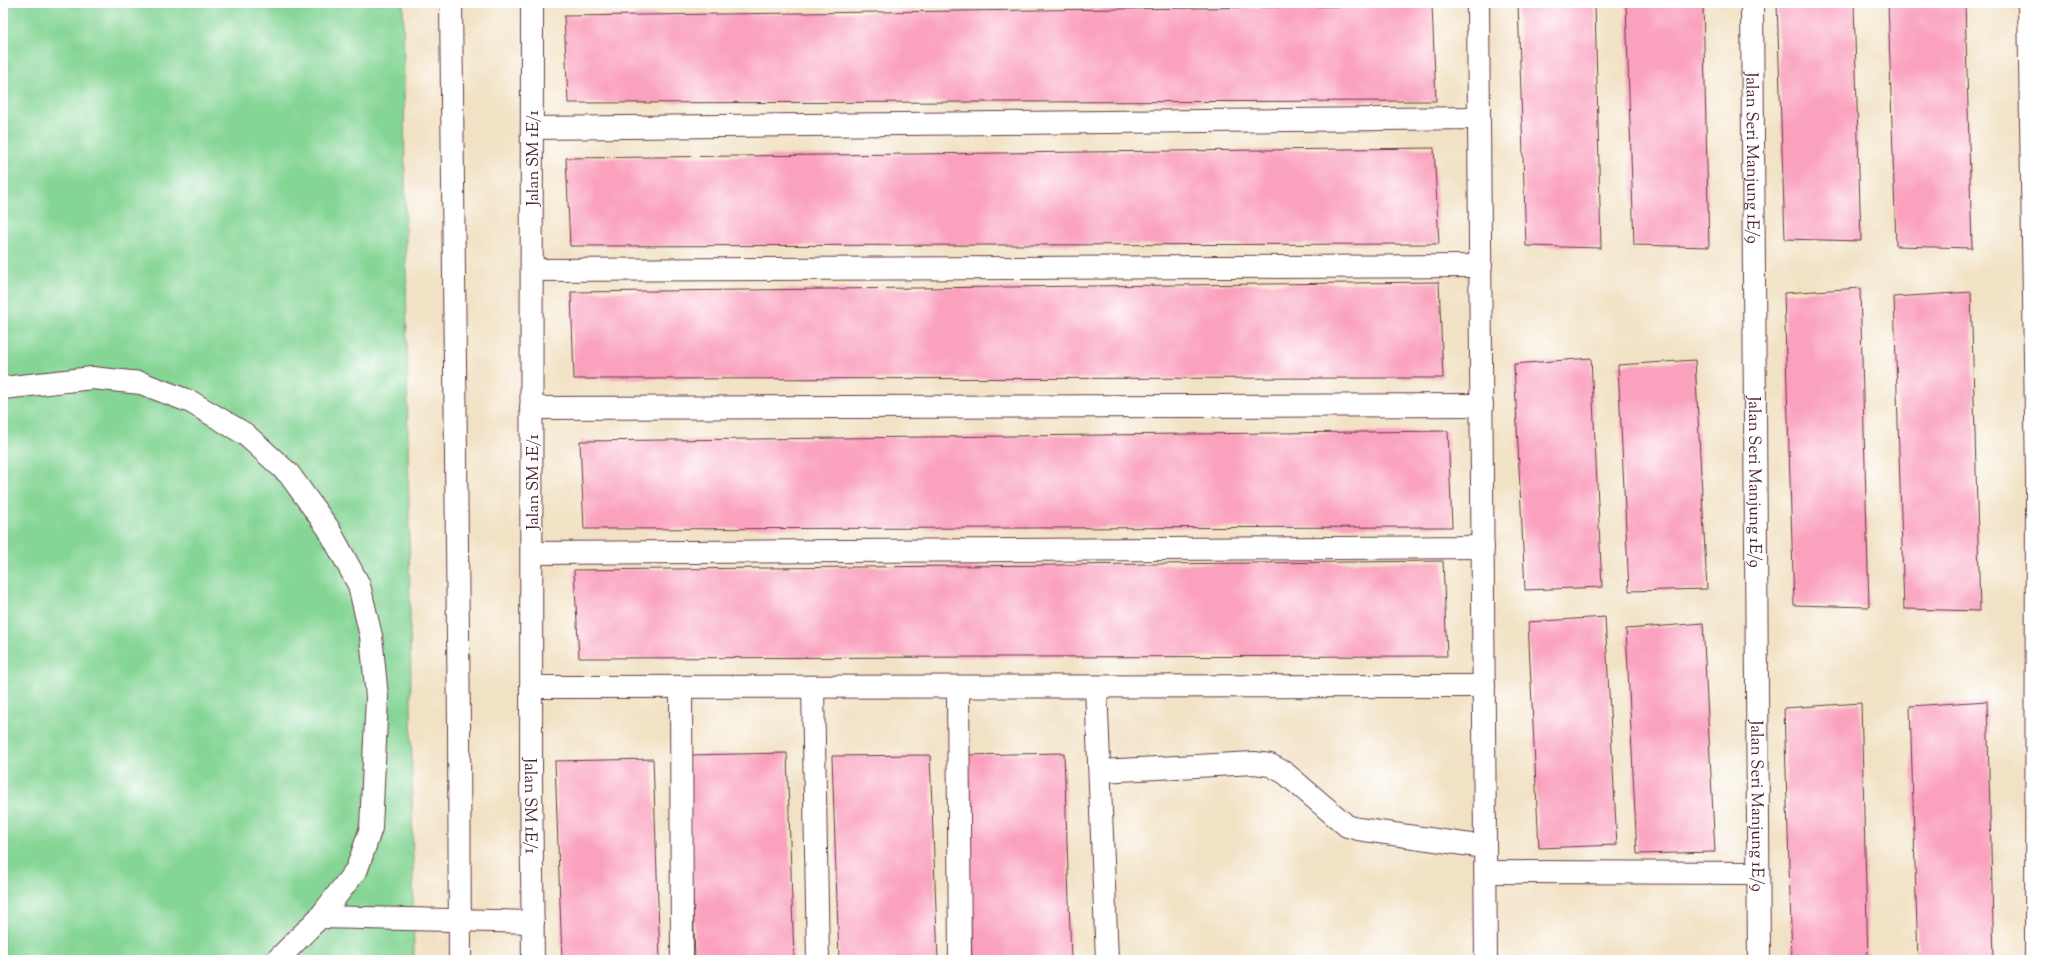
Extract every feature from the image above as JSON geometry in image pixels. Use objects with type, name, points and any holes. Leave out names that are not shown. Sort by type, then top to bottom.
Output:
[{"type":"street","points":[[451,3],[459,718],[460,960]]},
{"type":"street","name":"Jalan SM 1E/1","points":[[532,3],[531,687],[533,960]]},
{"type":"street","points":[[1478,3],[1486,960]]},
{"type":"street","name":"Jalan Seri Manjung 1E/9","points":[[1752,3],[1759,960]]},
{"type":"street","points":[[2029,3],[2040,476],[2040,760],[2036,960]]},
{"type":"street","points":[[532,128],[1479,118]]},
{"type":"street","points":[[532,270],[1481,266]]},
{"type":"street","points":[[3,388],[92,378],[141,383],[190,402],[245,434],[289,474],[328,528],[359,585],[371,636],[377,697],[371,828],[357,869],[320,917],[277,960]]},
{"type":"street","points":[[532,408],[1482,405]]},
{"type":"street","points":[[532,553],[1483,547]]},
{"type":"street","points":[[531,687],[1484,686]]},
{"type":"street","points":[[681,687],[682,960]]},
{"type":"street","points":[[813,687],[818,960]]},
{"type":"street","points":[[958,687],[960,960]]},
{"type":"street","points":[[1096,687],[1108,960]]},
{"type":"street","points":[[1100,771],[1254,763],[1270,765],[1285,773],[1329,813],[1347,826],[1358,829],[1486,847]]},
{"type":"street","points":[[1486,872],[1758,873]]},
{"type":"street","points":[[320,917],[532,922]]},
{"type":"green space","points":[[3,3],[403,3],[414,960],[3,960]]},
{"type":"building","points":[[1518,3],[1595,3],[1601,248],[1526,246]]},
{"type":"building","points":[[1626,3],[1703,3],[1709,247],[1634,245]]},
{"type":"building","points":[[1777,3],[1854,3],[1861,241],[1785,239]]},
{"type":"building","points":[[1888,3],[1965,3],[1972,248],[1896,246]]},
{"type":"building","points":[[1432,5],[1436,101],[568,103],[564,16]]},
{"type":"building","points":[[1434,148],[1439,244],[570,246],[566,158]]},
{"type":"building","points":[[1439,282],[1443,378],[574,379],[571,292]]},
{"type":"building","points":[[1860,288],[1869,607],[1794,605],[1784,293]]},
{"type":"building","points":[[1971,292],[1980,611],[1904,609],[1894,297]]},
{"type":"building","points":[[1591,358],[1602,587],[1525,590],[1514,364]]},
{"type":"building","points":[[1695,360],[1707,589],[1629,591],[1618,365]]},
{"type":"building","points":[[1448,431],[1452,527],[584,529],[580,441]]},
{"type":"building","points":[[1443,561],[1447,656],[579,658],[574,570]]},
{"type":"building","points":[[1605,617],[1617,845],[1539,848],[1528,622]]},
{"type":"building","points":[[1703,623],[1715,852],[1637,854],[1626,629]]},
{"type":"building","points":[[1987,701],[1994,960],[1918,960],[1910,706]]},
{"type":"building","points":[[1861,703],[1868,960],[1792,960],[1784,708]]},
{"type":"building","points":[[787,753],[794,960],[695,960],[688,755]]},
{"type":"building","points":[[1064,753],[1071,960],[972,960],[965,755]]},
{"type":"building","points":[[930,755],[938,960],[839,960],[832,756]]},
{"type":"building","points":[[653,759],[660,960],[562,960],[555,761]]}]
